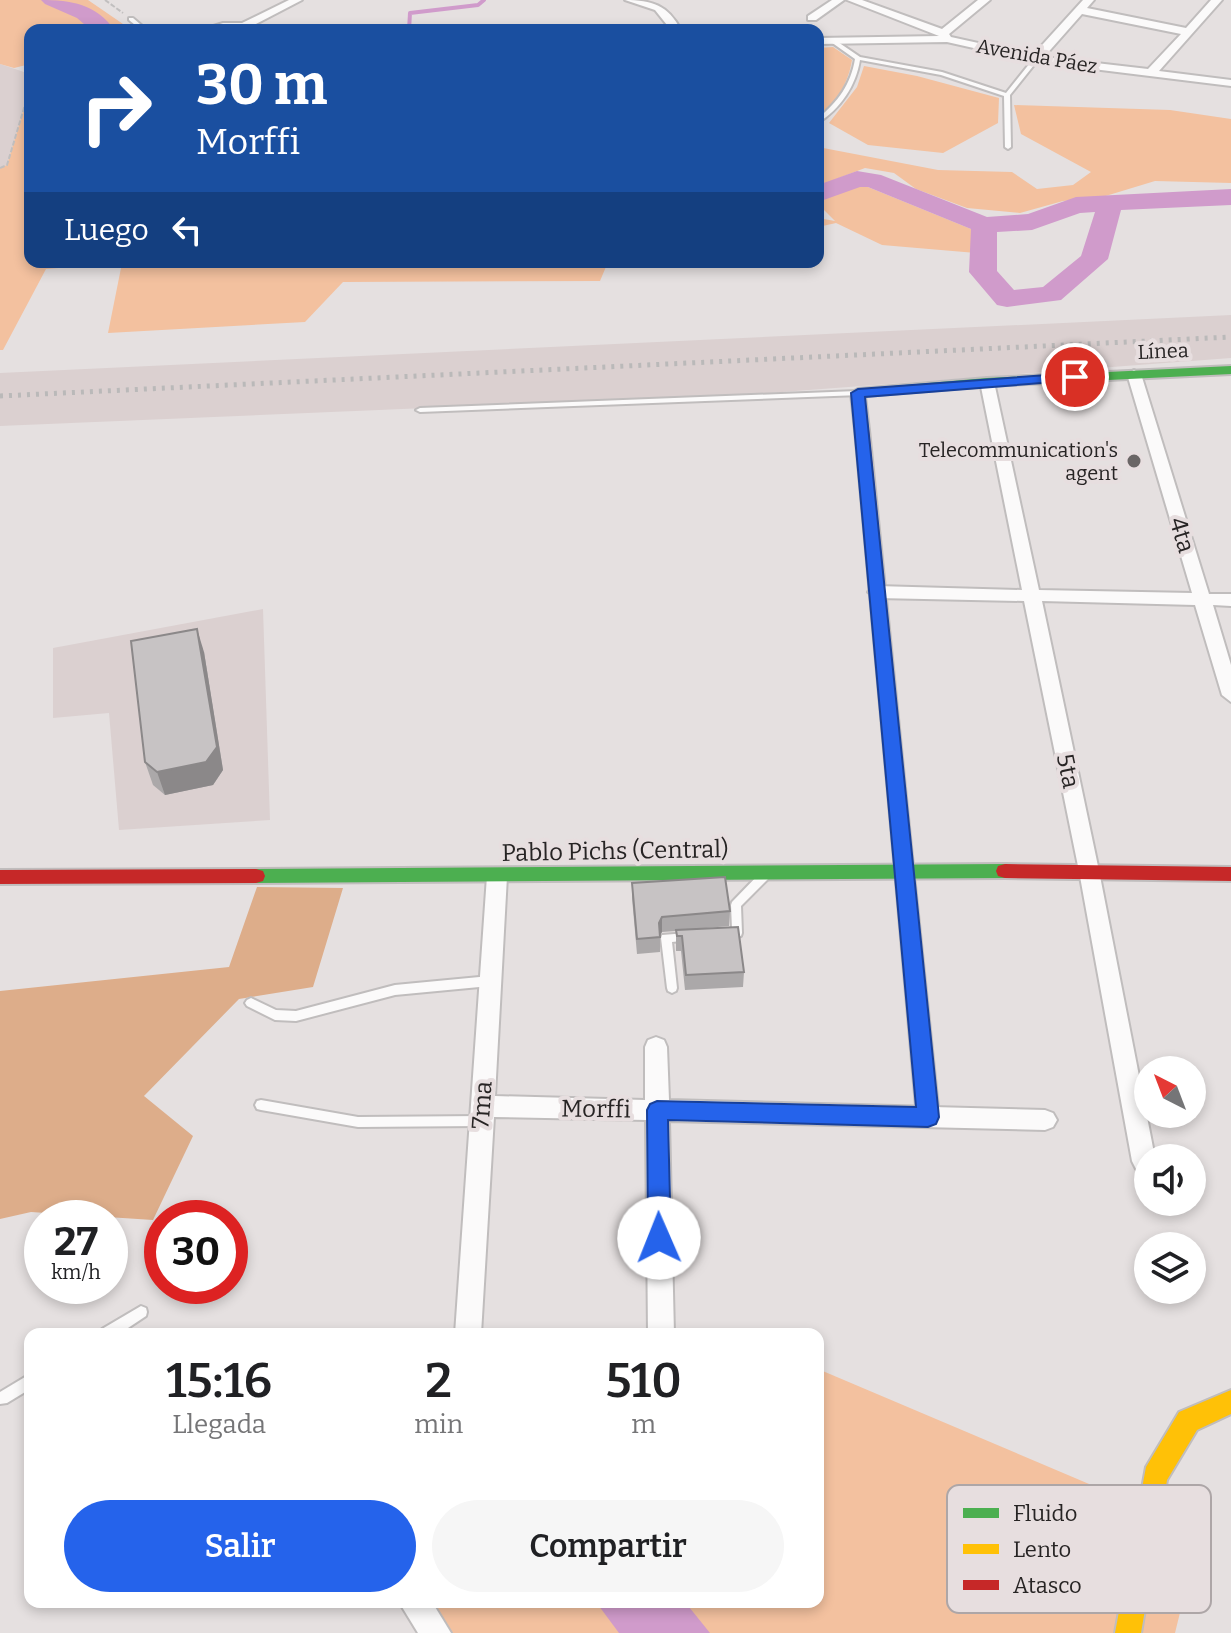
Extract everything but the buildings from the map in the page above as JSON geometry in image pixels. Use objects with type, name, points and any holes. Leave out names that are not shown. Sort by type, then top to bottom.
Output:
[{"type":"street","points":[[254,24],[297,0]]},
{"type":"street","points":[[630,0],[660,8],[668,14],[673,24]]},
{"type":"street","points":[[812,18],[839,0]]},
{"type":"street","name":"Avenida Páez","points":[[852,0],[945,36],[1036,59],[1231,83]]},
{"type":"street","points":[[824,41],[945,36],[985,0]]},
{"type":"street","points":[[1036,59],[1089,0]]},
{"type":"street","points":[[1152,72],[1217,0]]},
{"type":"street","points":[[1080,10],[1188,32]]},
{"type":"street","name":"Línea","points":[[858,393],[987,382],[1231,370]]},
{"type":"street","name":"4ta","points":[[1134,374],[1231,695]]},
{"type":"street","name":"5ta","points":[[987,382],[1089,871],[1141,1144]]},
{"type":"street","points":[[858,393],[928,1117]]},
{"type":"street","points":[[877,592],[1231,600]]},
{"type":"street","name":"Pablo Pichs (Central)","points":[[0,877],[1089,871],[1231,874]]},
{"type":"street","name":"7ma","points":[[468,1328],[497,876]]},
{"type":"street","points":[[656,1047],[661,1328]]},
{"type":"street","name":"Morffi","points":[[482,1114],[657,1110],[1045,1120]]},
{"type":"street","points":[[1153,1485],[1155,1476],[1188,1421],[1231,1402]]},
{"type":"street","points":[[418,1608],[436,1633]]},
{"type":"street","points":[[1128,1633],[1131,1613]]},
{"type":"lane","points":[[131,19],[137,24]]},
{"type":"lane","points":[[833,41],[858,58],[942,74],[1007,95]]},
{"type":"lane","points":[[824,115],[847,92],[856,75],[858,58]]},
{"type":"lane","points":[[1008,147],[1007,95],[1036,59]]},
{"type":"lane","points":[[420,410],[858,393]]},
{"type":"lane","points":[[722,934],[737,933],[736,905],[767,873]]},
{"type":"lane","points":[[672,988],[666,938],[694,936]]},
{"type":"lane","points":[[251,1003],[275,1015],[296,1016],[395,990],[490,981]]},
{"type":"lane","points":[[261,1105],[358,1122],[482,1114]]},
{"type":"lane","points":[[116,1328],[141,1312]]},
{"type":"lane","points":[[1,1399],[24,1385]]},
{"type":"lane","points":[[1,1399],[24,1393]]},
{"type":"path","points":[[105,0],[131,19]]},
{"type":"path","points":[[0,168],[7,165],[24,108]]},
{"type":"shaded area","points":[[0,0],[88,0],[123,24],[24,24],[24,66],[14,68],[0,64]]},
{"type":"shaded area","points":[[833,47],[852,60],[845,84],[824,111],[824,48]]},
{"type":"shaded area","points":[[0,64],[24,72],[24,108],[7,165],[0,168]]},
{"type":"shaded area","points":[[864,66],[917,76],[999,98],[998,123],[943,153],[868,145],[829,123],[857,87]]},
{"type":"shaded area","points":[[1014,105],[1170,110],[1231,119],[1231,183],[1155,181],[1099,198],[1063,201],[1020,213],[967,208],[916,189],[894,173],[865,168],[824,184],[824,148],[938,170],[1012,172],[1037,189],[1073,185],[1091,172],[1021,134]]},
{"type":"shaded area","points":[[24,108],[24,268],[59,268],[46,269],[3,350],[0,350],[0,168],[7,165]]},
{"type":"shaded area","points":[[849,187],[868,187],[976,231],[976,253],[882,245],[836,223],[824,226],[824,219],[835,221],[824,210],[824,197]]},
{"type":"shaded area","points":[[121,268],[605,268],[600,281],[343,282],[305,322],[108,333]]},
{"type":"shaded area","points":[[1231,315],[1231,358],[757,394],[0,426],[0,373]]},
{"type":"shaded area","points":[[263,609],[270,820],[119,830],[109,713],[53,718],[53,648]]},
{"type":"shaded area","points":[[257,887],[343,888],[313,987],[239,999],[144,1096],[193,1136],[163,1200],[144,1200],[144,1219],[128,1218],[128,1200],[24,1200],[24,1214],[0,1219],[0,991],[229,967]]},
{"type":"shaded area","points":[[824,1372],[1092,1485],[947,1485],[947,1613],[1180,1613],[1175,1633],[422,1633],[430,1608],[824,1608]]},
{"type":"shaded area","points":[[600,1608],[690,1608],[710,1633],[619,1633]]},
{"type":"waterway","points":[[52,0],[85,13],[97,24]]},
{"type":"waterway","points":[[409,24],[410,13],[478,5],[484,0]]},
{"type":"waterway","points":[[824,192],[857,179],[872,180],[984,225]]},
{"type":"waterway","points":[[1110,203],[1231,197]]},
{"type":"waterway","points":[[984,225],[983,272],[1007,299],[1051,294],[1094,259],[1110,203]]},
{"type":"waterway","points":[[984,225],[1032,222],[1076,205],[1110,203]]},
{"type":"railway","points":[[0,396],[1231,337]]},
{"type":"traffic: fast","points":[[862,430],[858,393],[987,382],[1231,370]]},
{"type":"traffic: fast","points":[[256,876],[1005,871]]},
{"type":"traffic: slow","points":[[901,837],[928,1117]]},
{"type":"traffic: slow","points":[[1153,1485],[1155,1476],[1188,1421],[1231,1402]]},
{"type":"traffic: slow","points":[[1128,1633],[1131,1613]]},
{"type":"traffic: jam","points":[[862,430],[901,837]]},
{"type":"traffic: jam","points":[[1005,871],[1231,874]]},
{"type":"traffic: jam","points":[[0,877],[256,876]]},
{"type":"place","name":"Telecommunication's agent","points":[[1134,461]]},
{"type":"route","points":[[659,1238],[657,1110],[928,1117],[858,393],[1075,377]]}]
